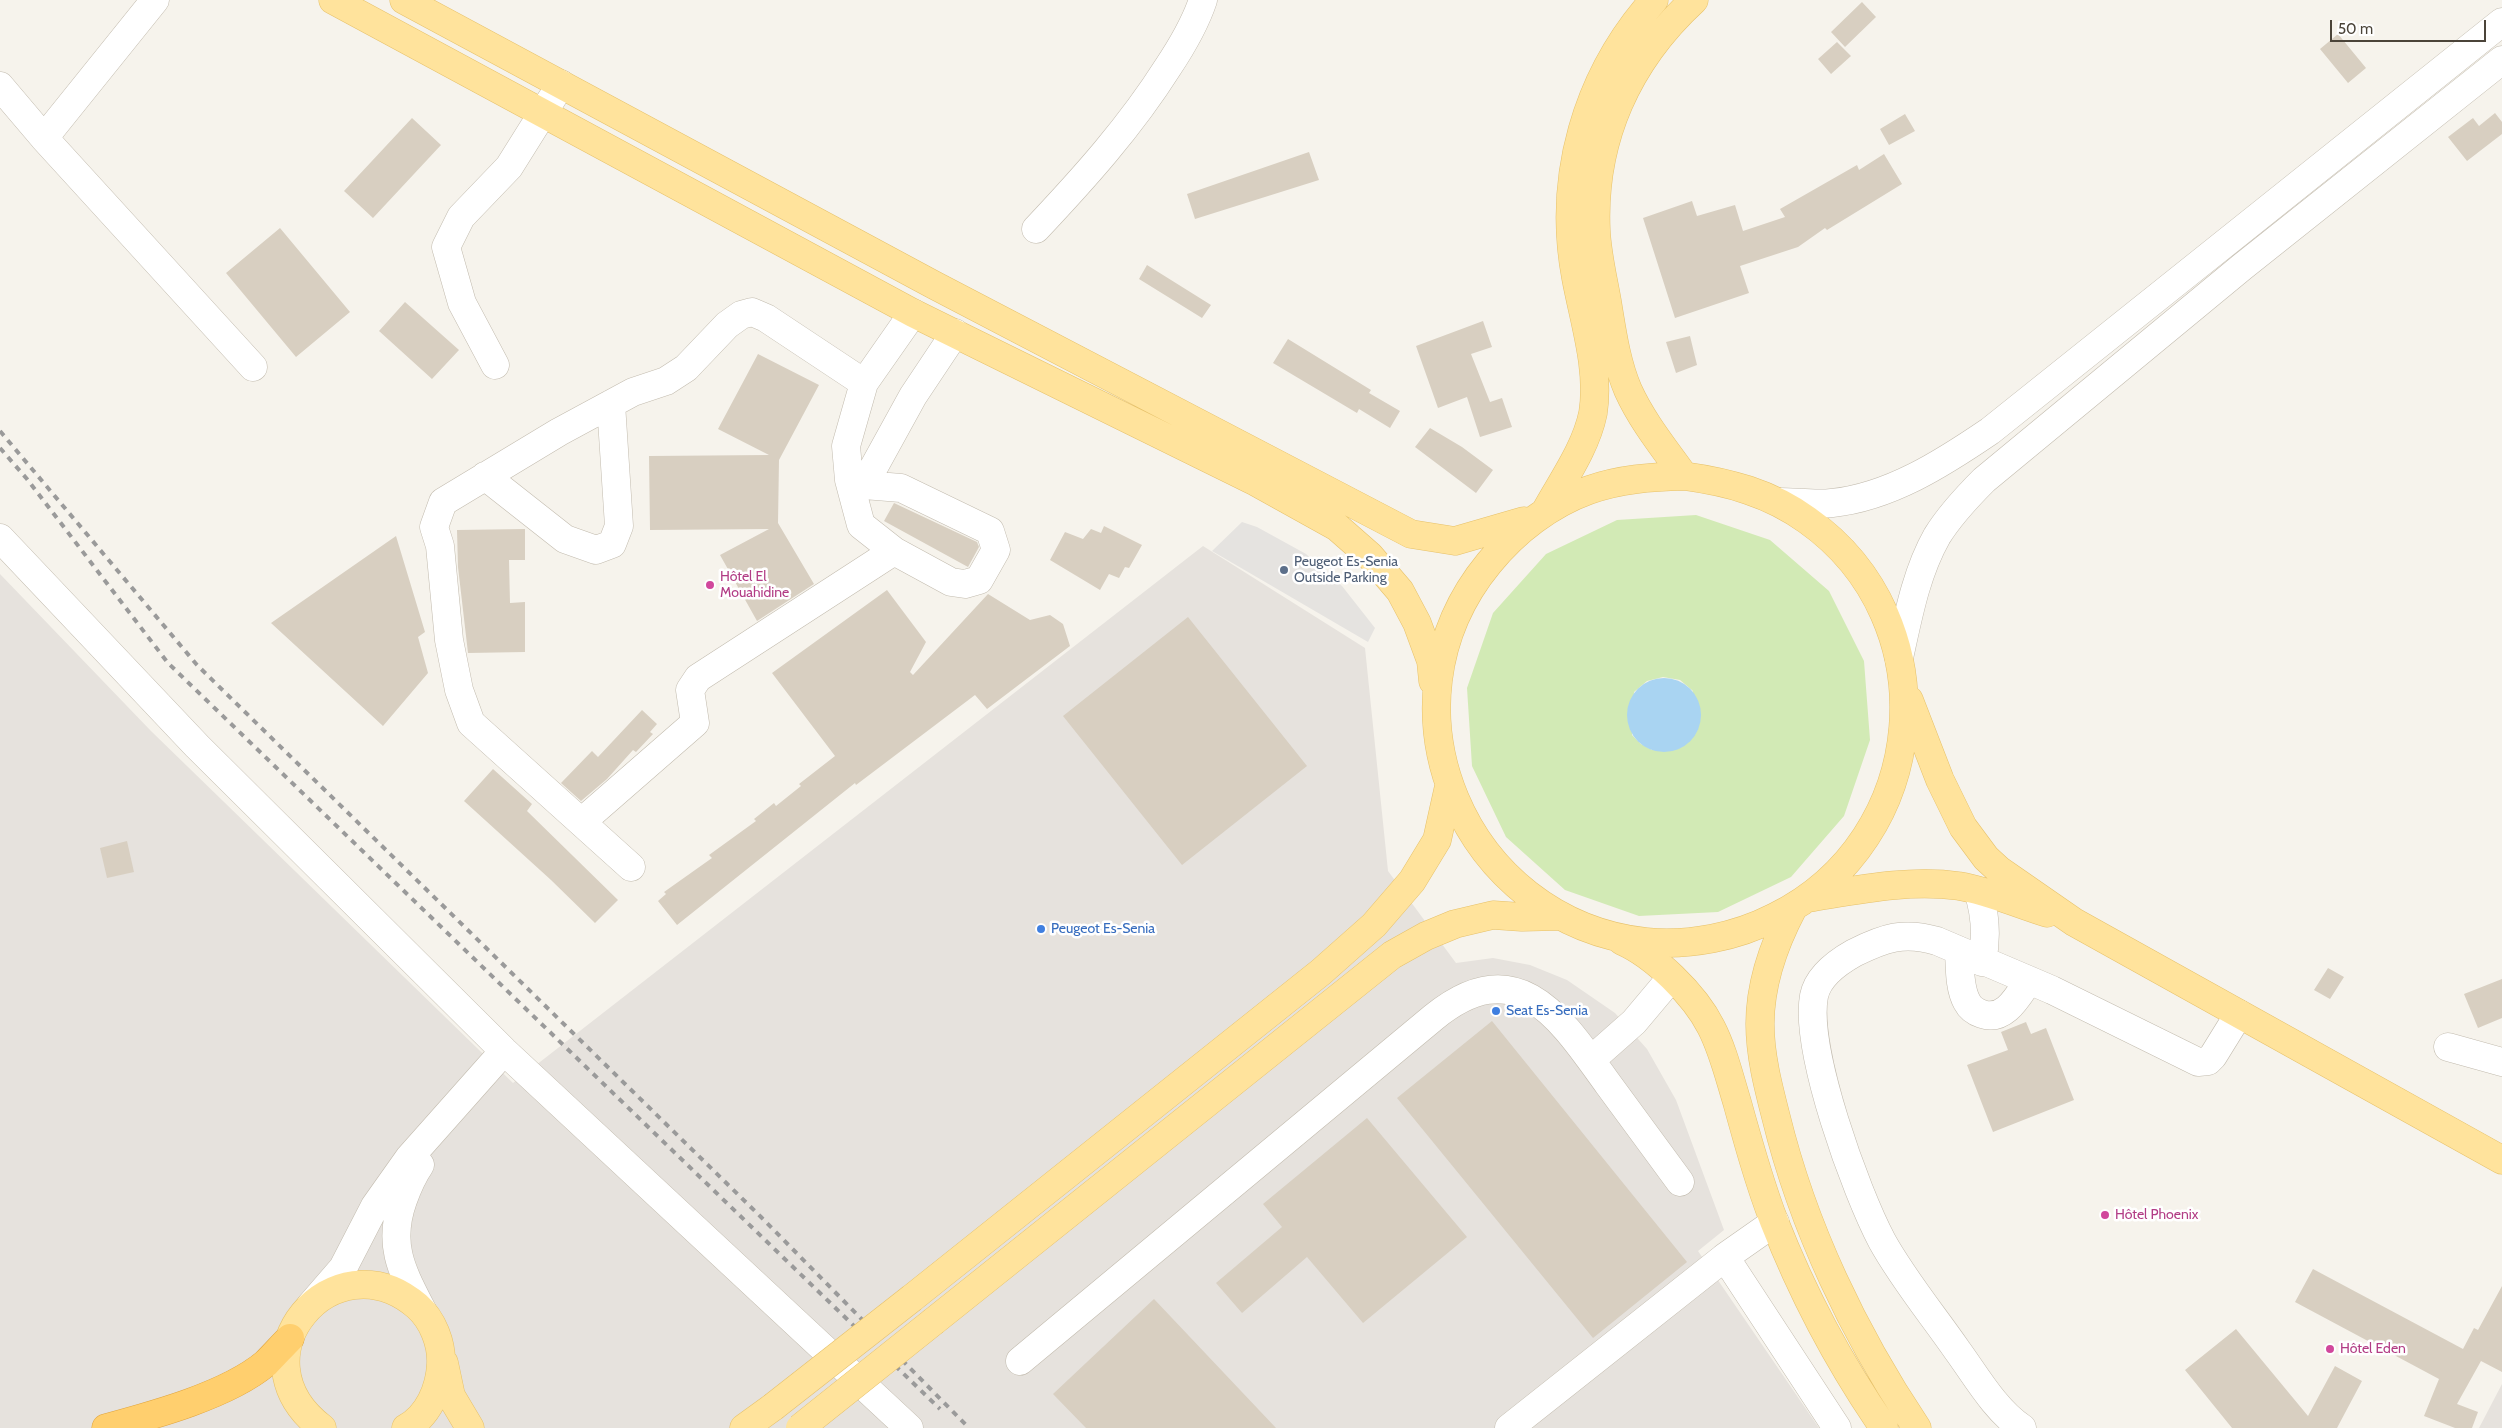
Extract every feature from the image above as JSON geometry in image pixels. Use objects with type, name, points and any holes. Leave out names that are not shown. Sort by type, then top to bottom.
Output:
[{"type":"highway","points":[[106,1428],[146,1417],[239,1380],[265,1363],[290,1338]]},
{"type":"main road","points":[[333,0],[913,313],[1256,482],[1336,527],[1370,556],[1400,591],[1418,623],[1431,661],[1439,749],[1449,786],[1467,826],[1492,862],[1524,892],[1561,916],[1631,945],[1661,967],[1706,1019],[1720,1047],[1756,1170],[1775,1222],[1812,1308],[1829,1341],[1883,1428]]},
{"type":"main road","points":[[404,0],[934,284],[1411,534],[1455,541],[1483,534],[1542,514],[1588,491],[1635,478],[1684,476],[1724,482],[1748,489],[1779,502],[1808,520],[1834,541],[1856,566],[1875,594],[1889,625],[1899,658],[1904,686],[1904,721],[1900,756],[1891,789],[1876,820],[1857,850],[1834,876],[1800,903],[1758,925],[1722,937],[1684,942],[1647,942],[1609,935]]},
{"type":"main road","points":[[1436,711],[1440,665],[1458,613],[1475,580],[1504,545],[1542,514],[1587,433],[1594,398],[1592,363],[1573,265],[1570,232],[1570,198],[1573,165],[1598,85],[1634,24],[1654,0]]},
{"type":"main road","points":[[1684,476],[1636,406],[1620,369],[1601,268],[1596,231],[1596,196],[1599,172],[1609,130],[1620,97],[1638,65],[1655,42],[1694,0]]},
{"type":"main road","points":[[913,313],[934,284]]},
{"type":"main road","points":[[1904,686],[1940,780],[1973,842],[1999,870],[2074,922],[2501,1158]]},
{"type":"main road","points":[[744,1428],[773,1408],[1321,972],[1374,925],[1412,881],[1437,840],[1449,786]]},
{"type":"main road","points":[[1800,903],[1896,884],[1925,883],[1978,891],[2074,922]]},
{"type":"main road","points":[[1800,903],[1772,955],[1762,1004],[1761,1042],[1770,1096],[1787,1159],[1840,1293],[1873,1359],[1917,1428]]},
{"type":"main road","points":[[800,1428],[1392,955],[1426,936],[1455,924],[1492,915],[1522,917],[1561,916]]},
{"type":"main road","points":[[322,1428],[307,1417],[293,1397],[286,1374],[286,1349],[295,1325],[310,1306],[327,1294],[346,1286],[367,1284],[388,1288],[406,1297],[422,1310],[435,1331],[451,1396],[470,1428]]},
{"type":"main road","points":[[406,1428],[425,1411],[435,1394],[441,1375],[442,1356]]},
{"type":"street","points":[[44,138],[155,0]]},
{"type":"street","points":[[1036,229],[1101,159],[1128,125],[1184,41],[1203,0]]},
{"type":"street","points":[[1779,502],[1832,503],[1871,494],[1914,477],[1948,460],[1990,431],[2502,22]]},
{"type":"street","points":[[1899,658],[1921,570],[1937,536],[1958,506],[1984,480],[2242,266],[2502,60]]},
{"type":"street","points":[[495,365],[462,303],[446,247],[461,218],[509,167],[561,84]]},
{"type":"street","points":[[0,86],[44,138],[253,367]]},
{"type":"street","points":[[631,867],[471,723],[459,690],[449,640],[440,546],[434,527],[443,502],[633,392],[666,381],[686,368],[728,325],[742,315],[752,312],[766,318],[864,382]]},
{"type":"street","points":[[856,482],[900,488],[990,531],[996,550],[979,580],[965,584],[951,582],[894,551],[862,525],[856,482],[846,446],[864,382],[913,313]]},
{"type":"street","points":[[856,482],[955,334]]},
{"type":"street","points":[[485,476],[565,539],[596,550],[612,544],[619,526],[612,404]]},
{"type":"street","points":[[0,538],[197,746],[510,1057],[909,1428]]},
{"type":"street","points":[[586,818],[695,723],[690,690],[698,678],[894,551]]},
{"type":"street","points":[[1978,891],[1984,912],[1986,933],[1970,957],[1964,994],[1967,1002],[1978,1013],[1993,1015],[2003,1012],[2029,980]]},
{"type":"street","points":[[2022,1428],[2007,1415],[1979,1381],[1896,1264],[1882,1241],[1863,1200],[1825,1088],[1816,1045],[1813,1015],[1814,995],[1820,981],[1839,962],[1872,944],[1898,936],[1919,936],[1937,941],[1970,957],[2029,980],[2198,1062],[2208,1061],[2213,1056],[2240,1014]]},
{"type":"street","points":[[1591,1060],[1634,1022],[1671,978]]},
{"type":"street","points":[[1020,1361],[1456,1000],[1482,990],[1510,990],[1535,999],[1555,1015],[1591,1060],[1680,1182]]},
{"type":"street","points":[[2448,1047],[2502,1062]]},
{"type":"street","points":[[310,1306],[343,1268],[375,1206],[409,1158],[510,1057]]},
{"type":"street","points":[[422,1310],[399,1262],[395,1237],[398,1214],[405,1193],[418,1168],[510,1057]]},
{"type":"street","points":[[1509,1428],[1725,1257],[1775,1222]]},
{"type":"street","points":[[1725,1257],[1838,1428]]},
{"type":"shaded area","name":"Peugeot Es-Senia Outside Parking","points":[[1242,522],[1257,527],[1306,554],[1342,586],[1375,628],[1368,642],[1212,551]]},
{"type":"shaded area","points":[[1203,546],[1365,648],[1388,871],[1456,963],[1493,958],[1530,965],[1567,980],[1615,1013],[1647,1049],[1676,1100],[1724,1230],[1698,1251],[1819,1428],[0,1428],[0,574],[151,731],[513,1083]]},
{"type":"shaded area","points":[[2502,1384],[2502,1428],[2479,1428]]},
{"type":"green space","points":[[1696,515],[1770,540],[1829,591],[1864,661],[1870,740],[1844,816],[1791,877],[1718,912],[1639,916],[1565,890],[1506,837],[1472,766],[1467,688],[1493,613],[1546,554],[1617,520]],"holes":[[[1663,677],[1680,680],[1693,691],[1652,750],[1641,744],[1632,735],[1634,692],[1647,681]]]},
{"type":"water","points":[[1657,678],[1671,678],[1685,684],[1695,694],[1701,708],[1701,722],[1695,736],[1685,746],[1671,752],[1657,752],[1643,746],[1633,736],[1627,722],[1627,708],[1633,694],[1643,684]]},
{"type":"building","points":[[1862,2],[1876,17],[1845,47],[1831,32]]},
{"type":"building","points":[[2338,34],[2366,68],[2348,83],[2320,49]]},
{"type":"building","points":[[1837,42],[1851,56],[1831,74],[1818,59]]},
{"type":"building","points":[[2495,113],[2502,122],[2502,134],[2467,161],[2448,137],[2473,118],[2479,126]]},
{"type":"building","points":[[1905,114],[1915,131],[1889,145],[1880,129]]},
{"type":"building","points":[[412,118],[441,145],[373,218],[344,191]]},
{"type":"building","points":[[1309,152],[1319,180],[1195,219],[1187,194]]},
{"type":"building","points":[[1884,154],[1902,184],[1827,230],[1825,228],[1798,247],[1740,266],[1749,293],[1675,318],[1643,218],[1692,201],[1697,216],[1735,205],[1743,231],[1785,217],[1780,209],[1857,165],[1859,170]]},
{"type":"building","points":[[280,228],[350,312],[296,357],[226,273]]},
{"type":"building","points":[[1147,265],[1211,305],[1202,318],[1139,279]]},
{"type":"building","points":[[405,302],[459,350],[432,379],[379,331]]},
{"type":"building","points":[[1483,321],[1492,347],[1471,354],[1490,402],[1502,398],[1512,427],[1480,437],[1467,397],[1438,408],[1416,346]]},
{"type":"building","points":[[1690,336],[1697,365],[1676,373],[1666,342]]},
{"type":"building","points":[[1288,339],[1371,390],[1369,393],[1400,411],[1390,428],[1359,409],[1357,413],[1273,363]]},
{"type":"building","points":[[758,354],[819,385],[779,460],[778,523],[814,584],[757,621],[720,555],[769,529],[650,530],[649,456],[769,455],[718,429]]},
{"type":"building","points":[[1430,428],[1462,447],[1493,470],[1476,493],[1415,447]]},
{"type":"building","points":[[894,503],[977,542],[979,547],[968,567],[884,521]]},
{"type":"building","points":[[1104,526],[1142,545],[1129,568],[1125,567],[1119,578],[1109,574],[1100,590],[1050,560],[1065,532],[1083,539],[1091,529],[1101,533]]},
{"type":"building","points":[[525,529],[525,560],[509,560],[510,603],[525,602],[525,652],[468,653],[458,567],[457,530]]},
{"type":"building","points":[[396,536],[425,632],[418,637],[428,673],[383,726],[271,623]]},
{"type":"building","points":[[887,590],[926,642],[910,672],[913,675],[988,594],[1030,620],[1050,615],[1063,624],[1070,646],[987,709],[975,695],[856,785],[855,783],[677,925],[658,901],[666,894],[664,892],[712,858],[709,855],[756,821],[754,819],[774,803],[776,806],[801,786],[799,784],[835,756],[772,673]]},
{"type":"building","points":[[1188,617],[1307,766],[1182,865],[1063,716]]},
{"type":"building","points":[[642,710],[657,724],[650,732],[653,734],[636,752],[633,750],[607,779],[581,801],[561,783],[592,751],[598,757]]},
{"type":"building","points":[[493,769],[532,804],[527,811],[618,900],[595,923],[464,801]]},
{"type":"building","points":[[127,841],[134,872],[107,878],[100,848]]},
{"type":"building","points":[[2328,968],[2344,977],[2330,999],[2314,990]]},
{"type":"building","points":[[2502,979],[2502,1018],[2478,1028],[2464,994]]},
{"type":"building","points":[[1492,1021],[1687,1262],[1593,1338],[1397,1098]]},
{"type":"building","points":[[2026,1022],[2031,1034],[2046,1028],[2074,1100],[1993,1132],[1967,1065],[2008,1050],[2001,1032]]},
{"type":"building","points":[[1367,1118],[1467,1237],[1363,1323],[1307,1257],[1242,1313],[1216,1283],[1282,1227],[1263,1204]]},
{"type":"building","points":[[2313,1269],[2463,1349],[2474,1328],[2478,1330],[2502,1286],[2502,1372],[2481,1361],[2457,1404],[2478,1412],[2472,1428],[2455,1428],[2424,1416],[2439,1379],[2295,1302]]},
{"type":"building","points":[[1154,1299],[1276,1428],[1086,1428],[1053,1394]]},
{"type":"building","points":[[2236,1329],[2308,1416],[2335,1366],[2362,1381],[2337,1428],[2232,1428],[2185,1370]]},
{"type":"railway","points":[[0,431],[197,665],[761,1217],[969,1428]]},
{"type":"railway","points":[[0,448],[27,479],[168,663],[940,1409]]},
{"type":"place","name":"Peugeot Es-Senia Outside Parking","points":[[1284,570]]},
{"type":"place","name":"Hôtel El Mouahidine","points":[[710,585]]},
{"type":"place","name":"Peugeot Es-Senia","points":[[1041,929]]},
{"type":"place","name":"Seat Es-Senia","points":[[1496,1011]]},
{"type":"place","name":"Hôtel Phoenix","points":[[2105,1215]]},
{"type":"place","name":"Hôtel Eden","points":[[2330,1349]]}]
